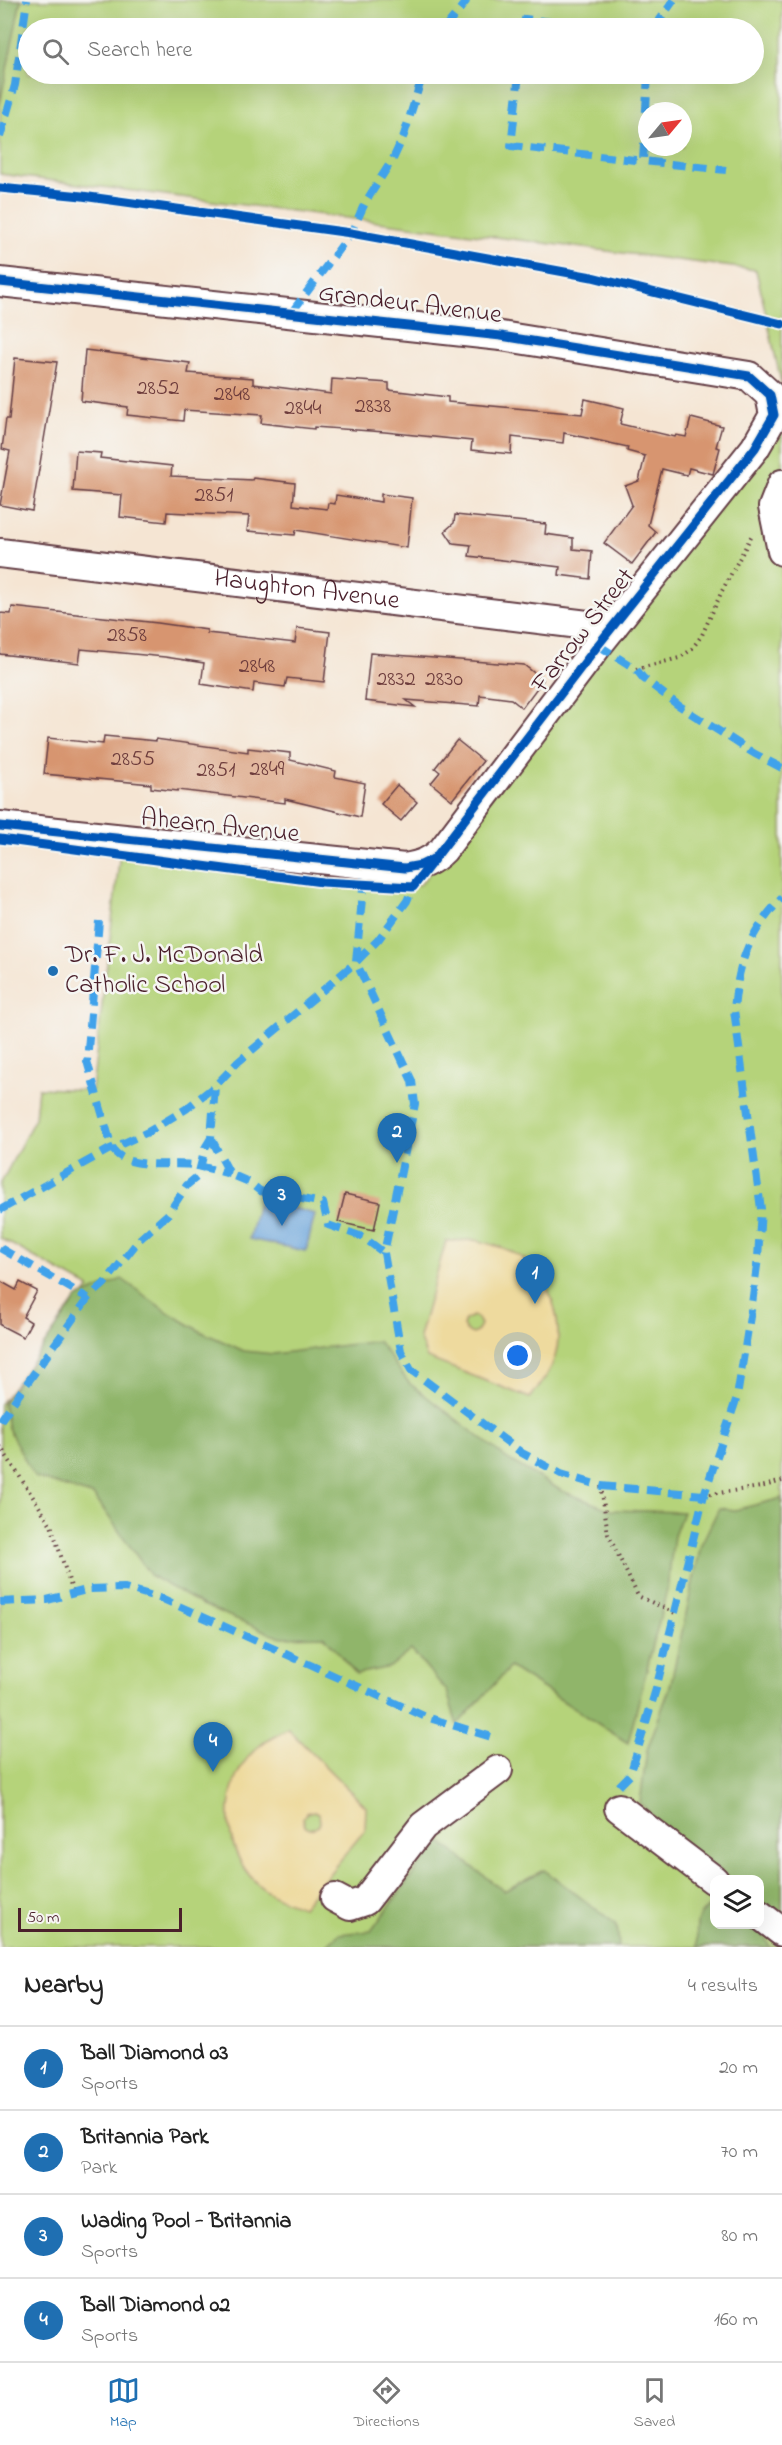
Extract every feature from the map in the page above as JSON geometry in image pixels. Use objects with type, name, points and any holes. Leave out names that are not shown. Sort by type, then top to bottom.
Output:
[{"type":"street","name":"Grandeur Avenue","points":[[0,282],[501,336],[749,376],[770,395],[774,416],[767,428]]},
{"type":"street","name":"Farrow Street","points":[[433,859],[450,841],[612,628],[755,448],[767,428]]},
{"type":"street","points":[[777,496],[782,551]]},
{"type":"street","name":"Haughton Avenue","points":[[0,553],[612,628]]},
{"type":"street","name":"Ahearn Avenue","points":[[0,826],[405,868],[421,865],[433,859]]},
{"type":"street","points":[[334,1898],[350,1906],[365,1901],[423,1826],[498,1770]]},
{"type":"street","points":[[619,1808],[710,1877]]},
{"type":"street","points":[[764,1919],[782,1932]]},
{"type":"path","points":[[636,669],[679,658],[691,650],[702,635],[748,542],[777,496]]},
{"type":"path","points":[[0,1446],[51,1525],[73,1593]]},
{"type":"path","points":[[704,1495],[761,1487],[782,1481]]},
{"type":"path","points":[[601,1486],[608,1534],[638,1596],[675,1613]]},
{"type":"green space","points":[[0,0],[782,0],[782,386],[756,270],[0,174]]},
{"type":"green space","points":[[0,0],[21,0],[0,104]]},
{"type":"green space","points":[[782,419],[782,1947],[0,1947],[0,1404],[90,1288],[0,1238],[0,1185],[35,1118],[38,1088],[92,1090],[120,853],[420,885]]},
{"type":"green space","points":[[122,1279],[166,1311],[202,1332],[244,1351],[273,1354],[378,1341],[409,1383],[509,1460],[562,1491],[611,1510],[683,1512],[674,1536],[667,1590],[628,1743],[510,1667],[457,1725],[447,1691],[411,1650],[390,1667],[356,1674],[324,1636],[279,1637],[203,1605],[151,1576],[94,1496],[34,1477],[8,1428],[3,1403],[77,1298]]},
{"type":"green space","points":[[782,1498],[782,1919],[764,1905],[764,1875],[725,1875],[674,1838],[640,1803],[647,1750],[670,1687],[701,1545],[719,1508],[735,1510]]},
{"type":"green space","points":[[438,1840],[504,1891],[544,1870],[617,1925],[619,1947],[324,1947],[339,1934],[371,1931]]},
{"type":"green space","points":[[710,1907],[710,1929],[756,1929],[765,1937],[770,1947],[697,1947],[697,1922]]},
{"type":"sand","points":[[475,1240],[511,1252],[530,1264],[547,1288],[556,1317],[557,1347],[547,1375],[530,1398],[427,1358],[419,1337],[446,1241]],"holes":[[[473,1316],[481,1324],[478,1331],[473,1334],[466,1331],[463,1326],[465,1320]]]},
{"type":"sand","points":[[288,1729],[366,1807],[365,1830],[302,1907],[274,1895],[255,1882],[240,1861],[229,1825],[232,1789],[239,1772],[249,1756],[263,1743]],"holes":[[[314,1811],[319,1814],[320,1823],[317,1827],[311,1828],[305,1825],[303,1818],[306,1813]]]},
{"type":"water","points":[[259,1199],[315,1214],[306,1251],[249,1239]]},
{"type":"building","points":[[85,350],[190,363],[188,373],[253,378],[253,384],[331,394],[332,379],[389,383],[389,390],[448,397],[448,402],[582,414],[585,399],[624,408],[620,424],[675,437],[676,435],[686,437],[691,418],[722,426],[716,447],[720,448],[713,474],[689,468],[687,475],[662,469],[648,525],[656,532],[632,564],[604,543],[632,505],[625,486],[639,481],[645,456],[627,451],[628,447],[564,433],[563,443],[512,437],[511,454],[471,450],[472,441],[261,423],[262,415],[184,410],[183,421],[127,415],[128,407],[81,401]]},
{"type":"building","points":[[15,358],[57,362],[32,511],[0,505],[10,451],[2,449],[6,419],[9,419]]},
{"type":"building","points":[[76,451],[101,453],[100,458],[172,466],[171,476],[252,480],[253,478],[295,483],[293,505],[327,509],[328,503],[335,504],[336,495],[381,502],[381,494],[412,498],[407,548],[296,530],[295,535],[247,531],[249,516],[167,512],[166,522],[120,517],[122,495],[73,491]]},
{"type":"building","points":[[455,515],[546,524],[545,534],[573,538],[573,549],[592,551],[590,579],[559,575],[560,567],[469,556],[471,545],[453,543],[445,531],[454,523]]},
{"type":"building","points":[[12,607],[158,623],[207,630],[207,633],[295,643],[297,628],[330,632],[324,682],[287,678],[285,687],[254,683],[253,692],[201,684],[204,663],[165,657],[81,649],[79,663],[0,654],[0,613],[11,614]]},
{"type":"building","points":[[370,653],[524,665],[543,680],[522,708],[511,699],[480,695],[479,706],[406,700],[415,707],[365,701]]},
{"type":"building","points":[[104,736],[156,741],[156,739],[248,752],[248,748],[290,753],[290,760],[336,771],[335,777],[365,783],[360,817],[285,799],[285,803],[151,788],[151,784],[44,774],[48,738],[103,744]]},
{"type":"building","points":[[457,740],[483,761],[452,800],[431,783],[440,772],[435,768]]},
{"type":"building","points":[[397,785],[417,802],[401,821],[381,804]]},
{"type":"building","points":[[345,1194],[380,1202],[374,1230],[338,1222]]},
{"type":"building","points":[[0,1281],[16,1290],[20,1282],[37,1291],[23,1317],[31,1322],[23,1337],[0,1325]]},
{"type":"marked path","points":[[24,18],[27,0]]},
{"type":"marked path","points":[[453,18],[467,0]]},
{"type":"marked path","points":[[661,18],[674,0]]},
{"type":"marked path","points":[[0,137],[15,85],[18,64]]},
{"type":"marked path","points":[[292,312],[351,233],[365,203],[394,157],[404,135],[420,84]]},
{"type":"marked path","points":[[518,84],[511,146],[643,161]]},
{"type":"marked path","points":[[647,84],[643,161],[726,170]]},
{"type":"marked path","points":[[598,645],[636,669],[643,678],[678,705],[755,754],[782,768]]},
{"type":"marked path","points":[[364,878],[356,962],[412,1081],[415,1104],[384,1253],[401,1351],[411,1370],[522,1453],[561,1474],[601,1486],[704,1495]]},
{"type":"marked path","points":[[0,1421],[88,1298],[104,1284],[140,1239],[168,1214],[187,1185],[198,1176],[205,1148],[211,1138],[215,1086],[238,1062],[356,962],[378,940],[407,901],[413,887]]},
{"type":"marked path","points":[[619,1786],[630,1775],[656,1689],[704,1495],[737,1397],[758,1258],[761,1209],[734,1010],[739,977],[747,949],[761,923],[782,898]]},
{"type":"marked path","points":[[99,921],[87,1061],[112,1148],[118,1155],[138,1163],[193,1165],[230,1174]]},
{"type":"marked path","points":[[0,1210],[108,1150],[148,1132],[186,1109],[215,1086]]},
{"type":"marked path","points":[[211,1138],[230,1174],[249,1182],[260,1191],[323,1203],[328,1225],[363,1237],[384,1253]]},
{"type":"marked path","points":[[0,1248],[88,1298]]},
{"type":"marked path","points":[[0,1602],[47,1600],[90,1589],[125,1588],[163,1599],[426,1717],[495,1738]]},
{"type":"cycle path","points":[[0,188],[82,196],[351,233],[592,277],[782,324]]},
{"type":"cycle path","points":[[0,282],[501,336],[749,376],[770,395],[774,415],[755,448],[598,645],[413,887],[322,882],[0,839]]},
{"type":"cycle path","points":[[0,826],[405,868],[421,865],[433,859]]},
{"type":"place","name":"Dr. F. J. McDonald Catholic School","points":[[53,971]]},
{"type":"place","name":"Britannia Park","points":[[397,1163]]},
{"type":"place","name":"Wading Pool - Britannia","points":[[282,1226]]},
{"type":"place","name":"Ball Diamond 03","points":[[535,1304]]},
{"type":"place","name":"Ball Diamond 02","points":[[213,1772]]}]
